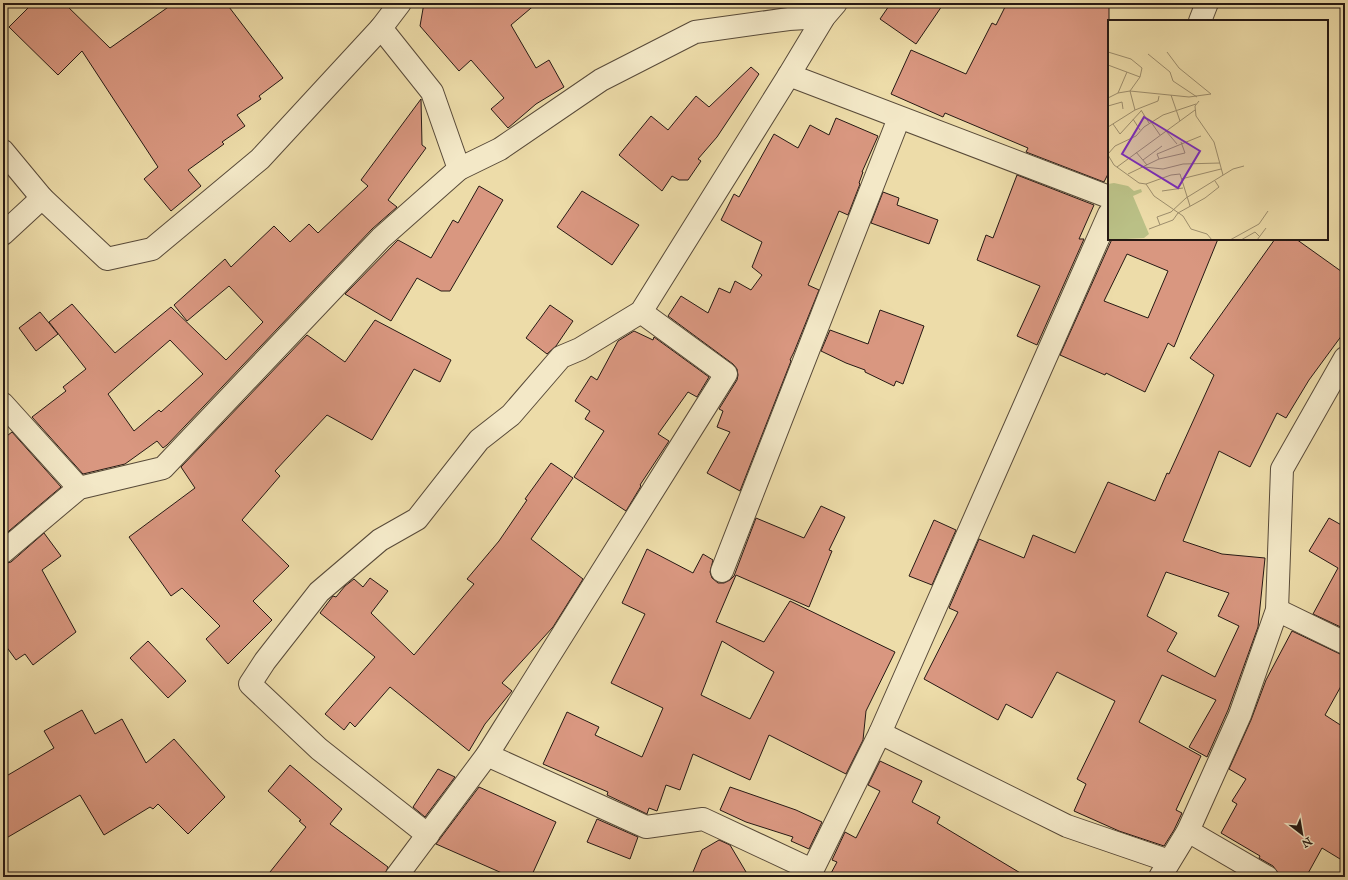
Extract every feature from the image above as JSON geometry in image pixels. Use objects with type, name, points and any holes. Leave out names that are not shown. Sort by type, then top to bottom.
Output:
[{"type":"street","points":[[3,151],[42,198],[107,259],[152,250],[260,159],[381,28],[400,3]]},
{"type":"street","points":[[1200,20],[1207,3]]},
{"type":"street","points":[[428,834],[319,749],[250,684],[265,661],[319,592],[380,540],[417,518],[479,440],[511,416],[561,356],[580,349],[641,312],[830,10]]},
{"type":"street","points":[[3,552],[79,488],[162,468],[381,238],[458,169],[500,149],[601,80],[695,32],[789,19],[830,10]]},
{"type":"street","points":[[381,28],[432,92],[458,169]]},
{"type":"street","points":[[789,75],[1108,197]]},
{"type":"street","points":[[722,571],[900,118]]},
{"type":"street","points":[[3,234],[42,198]]},
{"type":"street","points":[[487,755],[646,827],[703,819],[810,874],[880,734],[1108,216]]},
{"type":"street","points":[[396,877],[487,755],[726,374],[641,312]]},
{"type":"street","points":[[880,734],[1067,826],[1165,869],[1188,831],[1240,715],[1277,610],[1282,469],[1345,358]]},
{"type":"street","points":[[3,404],[79,488]]},
{"type":"street","points":[[1277,610],[1345,643]]},
{"type":"street","points":[[1188,831],[1267,877]]},
{"type":"building","points":[[33,3],[64,3],[110,48],[174,3],[226,3],[283,78],[259,96],[261,99],[237,115],[245,126],[222,142],[224,144],[188,170],[201,186],[171,211],[144,179],[158,167],[82,51],[58,75],[9,27]]},
{"type":"building","points":[[424,3],[537,3],[511,25],[536,68],[549,60],[564,87],[536,104],[508,128],[491,109],[504,98],[471,60],[459,71],[420,26]]},
{"type":"building","points":[[891,3],[944,3],[916,44],[880,19]]},
{"type":"building","points":[[1007,3],[1109,3],[1108,174],[1104,182],[1026,152],[1028,148],[945,113],[943,117],[891,94],[911,50],[966,74],[992,23],[996,25]]},
{"type":"building","points":[[751,67],[759,74],[717,137],[698,159],[701,161],[688,180],[679,180],[672,176],[662,191],[619,155],[651,116],[668,130],[696,96],[709,107]]},
{"type":"building","points":[[421,99],[422,145],[426,148],[388,200],[397,207],[372,229],[163,448],[157,441],[125,464],[83,474],[32,417],[66,391],[63,387],[86,369],[49,322],[72,304],[115,353],[171,307],[226,360],[263,322],[229,286],[187,321],[174,305],[225,259],[231,267],[274,226],[290,242],[309,224],[318,233],[368,186],[361,180]],"holes":[[[170,340],[203,374],[161,412],[159,410],[134,431],[108,394]]]},
{"type":"building","points":[[836,118],[878,136],[862,172],[860,184],[848,215],[839,211],[808,285],[819,290],[790,360],[791,361],[740,491],[707,473],[730,432],[717,427],[723,411],[719,409],[737,380],[737,369],[733,364],[668,316],[681,296],[708,313],[719,288],[730,293],[735,281],[751,290],[762,275],[752,267],[762,242],[721,220],[734,194],[739,197],[774,134],[798,148],[810,125],[829,135]]},
{"type":"building","points":[[1017,175],[1094,205],[1079,239],[1084,239],[1037,345],[1017,336],[1040,286],[977,260],[986,235],[993,238]]},
{"type":"building","points":[[479,186],[503,200],[450,291],[441,291],[417,278],[391,321],[345,294],[398,240],[431,258],[453,220],[458,223]]},
{"type":"building","points":[[582,191],[639,225],[612,265],[557,227]]},
{"type":"building","points":[[883,192],[899,198],[897,205],[938,220],[929,244],[871,223]]},
{"type":"building","points":[[1112,240],[1218,240],[1174,347],[1168,343],[1145,392],[1106,373],[1105,375],[1060,355]],"holes":[[[1127,254],[1168,271],[1148,318],[1104,301]]]},
{"type":"building","points":[[1274,240],[1297,240],[1345,274],[1345,331],[1309,380],[1286,418],[1277,413],[1250,467],[1219,451],[1183,541],[1222,554],[1265,558],[1258,627],[1228,710],[1207,757],[1189,747],[1216,700],[1162,675],[1139,722],[1201,756],[1176,810],[1182,813],[1164,846],[1119,831],[1074,811],[1086,784],[1077,779],[1115,701],[1057,672],[1032,718],[1006,704],[998,720],[924,679],[958,612],[949,608],[979,539],[1024,558],[1033,535],[1075,553],[1108,482],[1155,501],[1167,473],[1169,474],[1214,375],[1190,358]],"holes":[[[1166,572],[1229,593],[1218,616],[1239,626],[1215,677],[1167,651],[1177,633],[1147,616]]]},
{"type":"building","points":[[550,305],[573,321],[556,346],[547,354],[526,338]]},
{"type":"building","points":[[880,310],[924,326],[903,384],[896,381],[894,386],[865,372],[865,370],[821,351],[830,330],[868,344]]},
{"type":"building","points":[[40,312],[58,334],[36,351],[19,328]]},
{"type":"building","points":[[375,320],[451,360],[440,382],[414,369],[372,440],[327,415],[275,471],[280,476],[242,520],[289,566],[253,601],[272,620],[228,664],[206,639],[220,626],[182,588],[171,596],[129,537],[195,488],[181,467],[307,335],[345,362]]},
{"type":"building","points":[[634,331],[653,340],[654,337],[709,377],[697,397],[688,392],[658,434],[669,441],[640,485],[641,486],[626,511],[574,477],[604,431],[585,419],[590,411],[575,401],[591,376],[597,380],[618,341]]},
{"type":"building","points":[[12,432],[61,487],[3,536],[3,439]]},
{"type":"building","points":[[551,463],[573,478],[531,539],[583,579],[553,627],[502,683],[512,691],[485,724],[469,751],[390,687],[355,727],[350,722],[344,730],[325,714],[375,657],[320,613],[333,596],[336,597],[345,586],[354,579],[363,587],[370,578],[388,591],[371,613],[414,655],[474,584],[467,579],[499,541],[527,500],[525,499]]},
{"type":"building","points":[[821,506],[845,517],[829,550],[832,551],[809,607],[736,575],[716,622],[764,642],[790,601],[895,652],[866,711],[863,740],[846,774],[769,735],[750,780],[693,754],[680,790],[666,785],[657,811],[649,808],[647,814],[607,795],[608,792],[543,764],[567,712],[599,727],[595,735],[642,757],[663,708],[611,683],[645,614],[622,603],[647,549],[693,573],[703,554],[713,560],[710,572],[712,578],[718,583],[724,583],[734,576],[756,518],[804,538]],"holes":[[[722,641],[774,672],[750,719],[701,695]]]},
{"type":"building","points":[[1329,518],[1345,527],[1345,629],[1313,614],[1338,568],[1309,551]]},
{"type":"building","points":[[934,520],[956,530],[932,585],[909,576]]},
{"type":"building","points":[[44,533],[61,556],[42,570],[76,632],[33,665],[25,654],[16,660],[3,642],[3,564],[11,562]]},
{"type":"building","points":[[1292,631],[1345,655],[1345,679],[1325,715],[1345,728],[1345,862],[1322,848],[1306,877],[1286,877],[1278,873],[1273,866],[1259,858],[1260,856],[1221,833],[1237,804],[1232,801],[1246,779],[1229,769],[1251,720],[1266,680]]},
{"type":"building","points":[[148,641],[186,681],[168,698],[130,658]]},
{"type":"building","points":[[82,710],[95,734],[122,719],[146,763],[174,739],[225,797],[188,834],[158,804],[153,809],[150,807],[104,835],[80,795],[3,840],[3,778],[54,748],[44,731]]},
{"type":"building","points":[[880,761],[922,781],[912,802],[940,817],[937,823],[1027,877],[829,877],[837,862],[832,860],[845,832],[856,838],[880,791],[868,785]]},
{"type":"building","points":[[290,765],[342,809],[330,824],[388,867],[384,877],[266,877],[306,827],[299,821],[301,820],[268,791]]},
{"type":"building","points":[[438,769],[455,777],[425,817],[413,807]]},
{"type":"building","points":[[479,787],[556,822],[531,877],[511,877],[436,844]]},
{"type":"building","points":[[730,787],[796,810],[822,822],[809,849],[791,841],[793,837],[746,822],[720,810]]},
{"type":"building","points":[[597,819],[638,837],[630,859],[587,842]]},
{"type":"building","points":[[719,840],[730,845],[749,877],[691,877],[702,850]]}]
